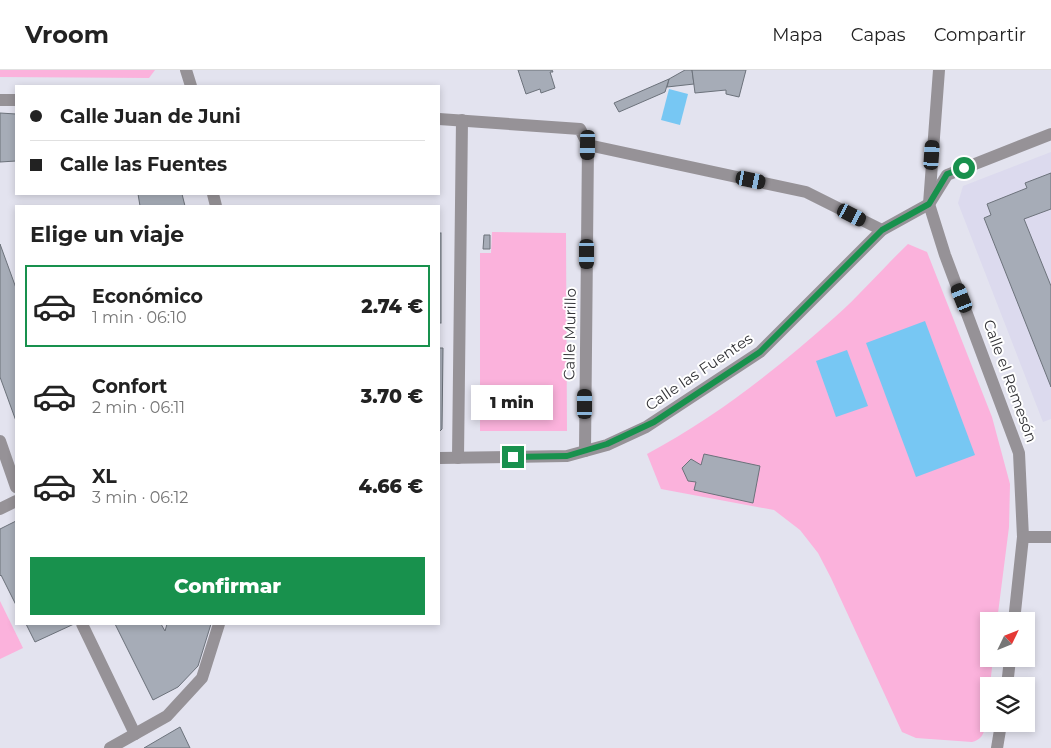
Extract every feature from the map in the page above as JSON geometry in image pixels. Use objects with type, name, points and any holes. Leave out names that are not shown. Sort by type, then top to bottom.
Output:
[{"type":"street","points":[[186,70],[191,85]]},
{"type":"street","name":"Calle el Remesón","points":[[939,70],[929,204],[944,255],[1020,453],[1022,538],[1015,612]]},
{"type":"street","points":[[0,100],[15,100]]},
{"type":"street","points":[[440,119],[462,120],[458,458]]},
{"type":"street","name":"Calle Murillo","points":[[462,120],[580,129],[588,145],[585,451]]},
{"type":"street","points":[[929,204],[947,174],[1051,134]]},
{"type":"street","points":[[588,145],[806,192],[882,230]]},
{"type":"street","name":"Calle las Fuentes","points":[[440,458],[567,456],[607,444],[646,427],[760,352],[882,230],[929,204]]},
{"type":"street","points":[[0,441],[15,484]]},
{"type":"street","points":[[0,509],[15,502]]},
{"type":"street","points":[[1022,538],[1051,537]]},
{"type":"street","points":[[82,625],[135,734]]},
{"type":"street","points":[[110,748],[167,716],[202,678],[219,625]]},
{"type":"street","points":[[997,748],[1000,732]]},
{"type":"shaded area","points":[[0,70],[155,70],[149,78],[0,77]]},
{"type":"shaded area","points":[[1051,152],[1051,419],[1043,422],[958,203],[963,186]]},
{"type":"shaded area","points":[[492,232],[566,233],[567,431],[480,431],[480,253],[491,253]]},
{"type":"shaded area","points":[[908,244],[927,252],[992,417],[1010,484],[1009,527],[998,612],[980,612],[980,668],[992,668],[991,677],[980,677],[980,732],[983,732],[981,737],[972,742],[916,738],[902,732],[831,578],[818,553],[800,530],[774,510],[661,489],[647,454],[697,425],[745,392],[844,309]]},
{"type":"shaded area","points":[[0,601],[23,648],[0,659]]},
{"type":"water","points":[[669,89],[688,94],[680,125],[661,120]]},
{"type":"water","points":[[925,321],[975,455],[916,477],[866,343]]},
{"type":"water","points":[[847,350],[868,406],[836,417],[816,361]]},
{"type":"building","points":[[518,70],[552,70],[553,72],[550,72],[555,88],[541,93],[540,89],[526,94]]},
{"type":"building","points":[[685,70],[692,70],[694,84],[667,87],[669,79]]},
{"type":"building","points":[[692,70],[746,70],[739,97],[726,94],[726,90],[695,93]]},
{"type":"building","points":[[669,79],[665,92],[619,112],[614,103]]},
{"type":"building","points":[[0,113],[15,114],[15,161],[0,162]]},
{"type":"building","points":[[1051,173],[1051,209],[1024,219],[1051,286],[1051,387],[984,218],[991,215],[987,204],[1027,188],[1025,183]]},
{"type":"building","points":[[138,195],[182,195],[185,205],[140,205]]},
{"type":"building","points":[[440,233],[441,233],[440,323]]},
{"type":"building","points":[[484,235],[490,235],[490,249],[483,249]]},
{"type":"building","points":[[0,244],[15,285],[15,418],[0,377]]},
{"type":"building","points":[[440,348],[443,348],[442,429],[440,431]]},
{"type":"building","points":[[704,454],[760,466],[753,503],[694,490],[696,482],[688,481],[682,468],[691,459],[701,465]]},
{"type":"building","points":[[15,522],[15,603],[0,576],[0,529]]},
{"type":"building","points":[[26,625],[72,625],[35,642]]},
{"type":"building","points":[[116,625],[162,625],[165,631],[167,625],[211,625],[198,666],[178,687],[153,700]]},
{"type":"building","points":[[180,727],[190,748],[144,748]]},
{"type":"route","points":[[513,457],[567,456],[607,444],[654,422],[760,352],[882,230],[929,204],[947,174],[964,168]]}]
